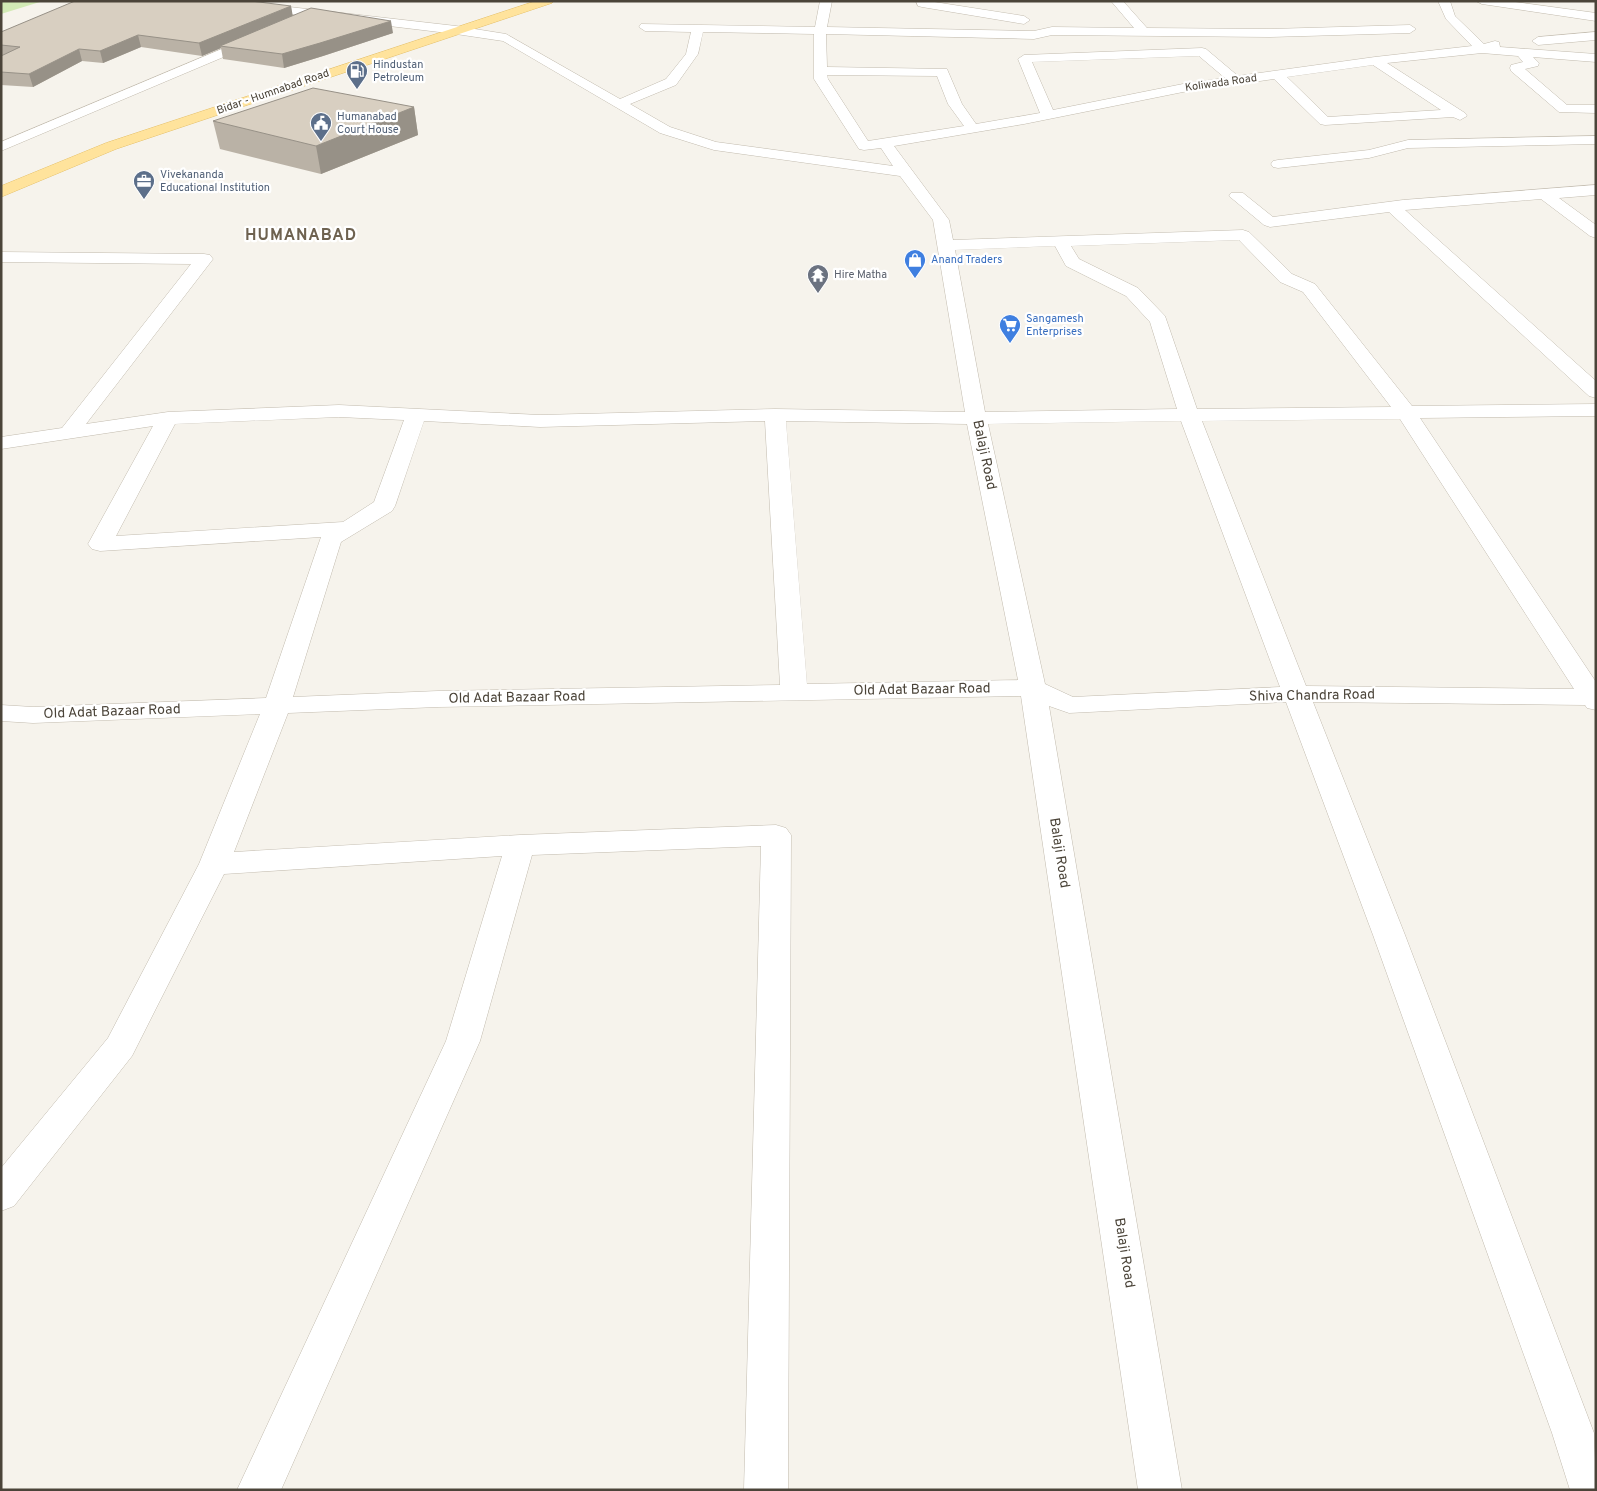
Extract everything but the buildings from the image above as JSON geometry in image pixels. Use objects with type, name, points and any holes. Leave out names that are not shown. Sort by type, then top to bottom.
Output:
[{"type":"main road","name":"Bidar - Humnabad Road","points":[[10,174],[98,138],[519,1]]},
{"type":"main road","name":"Bidar - Humnabad Road","points":[[1,192],[111,146],[548,1]]},
{"type":"street","points":[[205,1],[456,30],[506,38],[664,130],[714,146],[905,172]]},
{"type":"street","points":[[826,1],[820,30],[821,71],[942,72],[955,104],[973,129]]},
{"type":"street","points":[[922,1],[922,4],[1051,25],[1052,31]]},
{"type":"street","points":[[1117,1],[1144,32]]},
{"type":"street","points":[[1444,1],[1450,17],[1482,50],[1489,46],[1596,36]]},
{"type":"street","points":[[1482,1],[1596,17]]},
{"type":"street","points":[[290,25],[315,14]]},
{"type":"street","points":[[645,27],[1034,35],[1052,31],[1270,33],[1410,29]]},
{"type":"street","points":[[620,104],[671,82],[692,54],[698,28]]},
{"type":"street","points":[[1189,32],[1202,52],[1236,81]]},
{"type":"street","points":[[1,147],[265,35]]},
{"type":"street","name":"Koliwada Road","points":[[821,71],[821,79],[864,146],[973,129],[1183,88],[1375,61],[1482,50],[1590,58]]},
{"type":"street","points":[[1048,115],[1024,59],[1202,52]]},
{"type":"street","points":[[1521,53],[1533,63],[1516,68],[1564,109],[1596,109]]},
{"type":"street","points":[[1590,58],[1596,67]]},
{"type":"street","points":[[1375,61],[1501,142]]},
{"type":"street","points":[[1277,75],[1325,121],[1455,113]]},
{"type":"street","points":[[1278,164],[1369,154],[1408,144],[1596,140]]},
{"type":"street","points":[[885,143],[943,232],[1060,241],[1242,235],[1286,278],[1309,288],[1406,412],[1595,699]]},
{"type":"street","points":[[1237,196],[1270,222],[1393,207],[1596,190]]},
{"type":"street","points":[[1544,194],[1596,233]]},
{"type":"street","points":[[1393,207],[1596,392]]},
{"type":"street","name":"Balaji Road","points":[[943,232],[977,418],[1033,688],[1138,1338],[1160,1490]]},
{"type":"street","points":[[1060,241],[1072,262],[1132,292],[1159,320],[1189,415],[1396,954],[1570,1424],[1592,1490]]},
{"type":"street","points":[[1,257],[204,259],[69,433]]},
{"type":"street","points":[[1,443],[168,418],[339,411],[540,421],[775,415],[977,418],[1596,410]]},
{"type":"street","points":[[1,1196],[120,1047],[214,864],[277,706],[331,539],[384,506],[416,415]]},
{"type":"street","points":[[775,415],[794,692]]},
{"type":"street","points":[[168,418],[100,544],[349,528]]},
{"type":"street","name":"Shiva Chandra Road","points":[[1033,688],[1069,705],[1296,694],[1595,699]]},
{"type":"street","name":"Old Adat Bazaar Road","points":[[1,713],[33,716],[438,699],[1033,688]]},
{"type":"street","points":[[214,864],[520,845],[776,835],[766,1490]]},
{"type":"street","points":[[259,1490],[463,1041],[520,845]]},
{"type":"green space","points":[[1,1],[43,1],[1,14]]},
{"type":"place","name":"Hindustan Petroleum","points":[[357,90]]},
{"type":"place","name":"Humanabad Court House","points":[[321,142]]},
{"type":"place","name":"Vivekananda Educational Institution","points":[[144,200]]},
{"type":"place","name":"Anand Traders","points":[[915,279]]},
{"type":"place","name":"Hire Matha","points":[[818,294]]},
{"type":"place","name":"Sangamesh Enterprises","points":[[1010,344]]},
{"type":"district","name":"HUMANABAD","points":[[301,236]]}]
